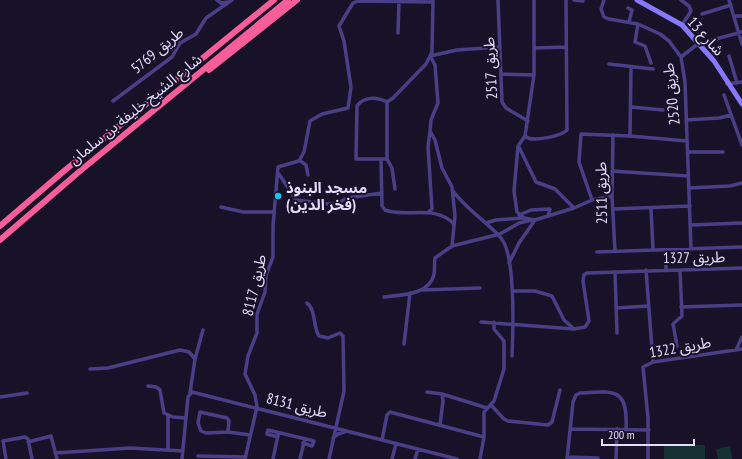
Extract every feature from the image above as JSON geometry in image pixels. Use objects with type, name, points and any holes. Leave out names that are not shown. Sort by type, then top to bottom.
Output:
[{"type":"highway","name":"شارع الشيخ خليفة بن سلمان","points":[[0,226],[64,171],[274,0]]},
{"type":"highway","name":"شارع الشيخ خليفة بن سلمان","points":[[0,240],[161,105],[289,3],[298,0]]},
{"type":"street","points":[[217,0],[221,3],[231,1]]},
{"type":"street","name":"طريق 2517","points":[[498,0],[502,99],[504,106],[528,120]]},
{"type":"street","points":[[524,218],[516,212],[514,191],[518,146],[525,136],[534,75],[534,0]]},
{"type":"street","points":[[525,136],[532,139],[552,137],[564,133],[567,130],[566,0]]},
{"type":"street","points":[[574,0],[583,1]]},
{"type":"street","name":"طريق 2520","points":[[604,0],[601,9],[604,17],[638,24],[660,34],[669,41],[681,57],[685,82],[691,249]]},
{"type":"street","name":"شارع 13","points":[[638,0],[682,25],[714,61],[742,104]]},
{"type":"street","points":[[681,0],[689,6],[691,11],[682,25]]},
{"type":"street","points":[[729,0],[740,32],[742,44]]},
{"type":"street","name":"طريق 5769","points":[[113,101],[172,58],[180,43],[196,34],[206,18],[231,1]]},
{"type":"street","points":[[348,107],[352,87],[344,41],[339,26],[353,3],[358,1],[433,1],[432,45],[430,56],[426,64],[405,88],[387,102]]},
{"type":"street","points":[[398,33],[399,2]]},
{"type":"street","points":[[702,14],[731,5]]},
{"type":"street","points":[[628,8],[632,10],[629,22]]},
{"type":"street","points":[[734,16],[742,16]]},
{"type":"street","points":[[638,24],[635,42],[645,46],[651,63]]},
{"type":"street","points":[[712,40],[740,32]]},
{"type":"street","points":[[681,57],[699,43]]},
{"type":"street","points":[[430,56],[457,50],[500,47]]},
{"type":"street","points":[[534,48],[566,47]]},
{"type":"street","points":[[427,213],[432,209],[428,146],[431,120],[438,103],[436,69],[430,56]]},
{"type":"street","points":[[729,56],[737,82]]},
{"type":"street","points":[[609,64],[653,69]]},
{"type":"street","points":[[630,136],[631,67]]},
{"type":"street","points":[[501,74],[534,75]]},
{"type":"street","points":[[728,84],[742,82]]},
{"type":"street","points":[[724,96],[731,115],[740,132],[742,145]]},
{"type":"street","points":[[387,102],[381,98],[372,97],[359,102],[357,106],[356,158],[387,159]]},
{"type":"street","points":[[387,102],[387,159],[392,168],[395,190]]},
{"type":"street","points":[[357,106],[348,107],[347,110],[322,114],[310,121],[304,152],[300,160],[297,163],[280,165],[278,173],[296,200],[329,204],[338,203],[347,198],[382,193]]},
{"type":"street","points":[[631,107],[663,110]]},
{"type":"street","points":[[686,120],[719,118],[731,115]]},
{"type":"street","points":[[430,131],[435,140],[442,168],[452,190],[470,210],[486,223],[505,246],[513,291],[512,356]]},
{"type":"street","name":"طريق 2511","points":[[592,200],[579,162],[580,136],[583,133],[688,141]]},
{"type":"street","name":"طريق 2511","points":[[613,135],[612,196],[615,251]]},
{"type":"street","points":[[518,146],[536,182],[555,189],[574,208]]},
{"type":"street","points":[[688,152],[723,152]]},
{"type":"street","points":[[300,160],[306,165],[308,175]]},
{"type":"street","points":[[381,160],[382,206],[388,211],[427,213],[444,216],[454,224]]},
{"type":"street","points":[[612,171],[688,176]]},
{"type":"street","name":"طريق 8117","points":[[245,458],[257,407],[255,395],[245,374],[248,356],[257,333],[257,314],[265,292],[266,275],[273,257],[274,212],[278,173]]},
{"type":"street","points":[[689,188],[730,186],[741,183]]},
{"type":"street","points":[[452,190],[454,224],[452,246]]},
{"type":"street","points":[[384,297],[410,293],[420,290],[430,284],[432,280],[435,258],[437,255],[452,246],[497,235],[519,223],[535,220],[574,208],[592,200],[612,196]]},
{"type":"street","points":[[613,209],[690,206]]},
{"type":"street","points":[[221,207],[243,212],[274,212]]},
{"type":"street","points":[[652,208],[653,250]]},
{"type":"street","points":[[519,215],[531,210],[550,209],[548,216]]},
{"type":"street","points":[[486,223],[496,220],[524,218],[535,220]]},
{"type":"street","points":[[508,263],[518,243],[535,220]]},
{"type":"street","points":[[691,225],[742,224]]},
{"type":"street","points":[[597,252],[742,247]]},
{"type":"street","points":[[666,250],[666,270]]},
{"type":"street","name":"طريق 1327","points":[[574,329],[585,327],[589,322],[583,281],[584,275],[587,273],[742,268]]},
{"type":"street","name":"طريق 1327","points":[[646,270],[653,362]]},
{"type":"street","points":[[677,346],[673,324],[681,318],[680,270]]},
{"type":"street","points":[[615,272],[618,333]]},
{"type":"street","points":[[420,290],[480,288]]},
{"type":"street","points":[[513,291],[535,291],[552,296],[564,320],[574,329]]},
{"type":"street","points":[[404,344],[410,293]]},
{"type":"street","points":[[307,304],[312,307],[316,332],[319,336],[328,338],[340,333],[343,336],[344,391],[329,459]]},
{"type":"street","points":[[681,307],[742,305]]},
{"type":"street","points":[[616,308],[648,306]]},
{"type":"street","points":[[481,322],[513,323],[574,329]]},
{"type":"street","points":[[480,459],[484,437],[484,414],[487,408],[491,405],[504,369],[504,341],[494,329],[494,322]]},
{"type":"street","points":[[182,459],[188,397],[191,392],[195,359],[203,330]]},
{"type":"street","points":[[736,350],[742,337]]},
{"type":"street","name":"طريق 1322","points":[[648,459],[649,430],[642,370],[645,364],[742,349]]},
{"type":"street","points":[[90,369],[108,368],[176,350],[189,352],[195,359]]},
{"type":"street","points":[[148,386],[159,389],[162,410],[168,416],[186,418]]},
{"type":"street","points":[[491,405],[504,419],[508,421],[548,425],[552,422],[560,390]]},
{"type":"street","name":"طريق 8131","points":[[191,392],[257,407],[457,459]]},
{"type":"street","points":[[427,392],[442,394],[487,408]]},
{"type":"street","points":[[0,397],[27,393]]},
{"type":"street","points":[[598,458],[568,458],[570,429],[574,398],[576,395],[584,393],[608,393],[619,396],[626,404],[626,429]]},
{"type":"street","points":[[440,425],[443,401],[442,394]]},
{"type":"street","points":[[228,432],[229,421],[227,418],[205,412],[199,414],[198,423],[201,431],[206,433],[228,432],[250,435]]},
{"type":"street","points":[[382,440],[389,413],[484,437]]},
{"type":"street","points":[[168,416],[168,450]]},
{"type":"street","points":[[278,437],[268,434],[267,432],[270,429],[305,437],[314,441],[312,446],[304,443]]},
{"type":"street","points":[[570,429],[649,430]]},
{"type":"street","points":[[616,459],[617,429]]},
{"type":"street","points":[[333,438],[338,434],[348,431]]},
{"type":"street","points":[[273,459],[279,432]]},
{"type":"street","points":[[6,459],[1,442],[28,440],[51,436],[57,459]]},
{"type":"street","points":[[300,459],[305,437]]},
{"type":"street","points":[[28,440],[32,459]]},
{"type":"street","points":[[392,459],[396,444]]},
{"type":"street","points":[[55,453],[124,448],[183,451]]},
{"type":"street","points":[[415,459],[418,449]]},
{"type":"street","points":[[198,456],[245,458]]},
{"type":"green space","points":[[664,445],[705,445],[705,459],[664,459]]},
{"type":"green space","points":[[730,446],[732,459],[718,459],[716,449]]},
{"type":"place","name":"مسجد البنوذ (فخر الدين)","points":[[278,196]]}]
